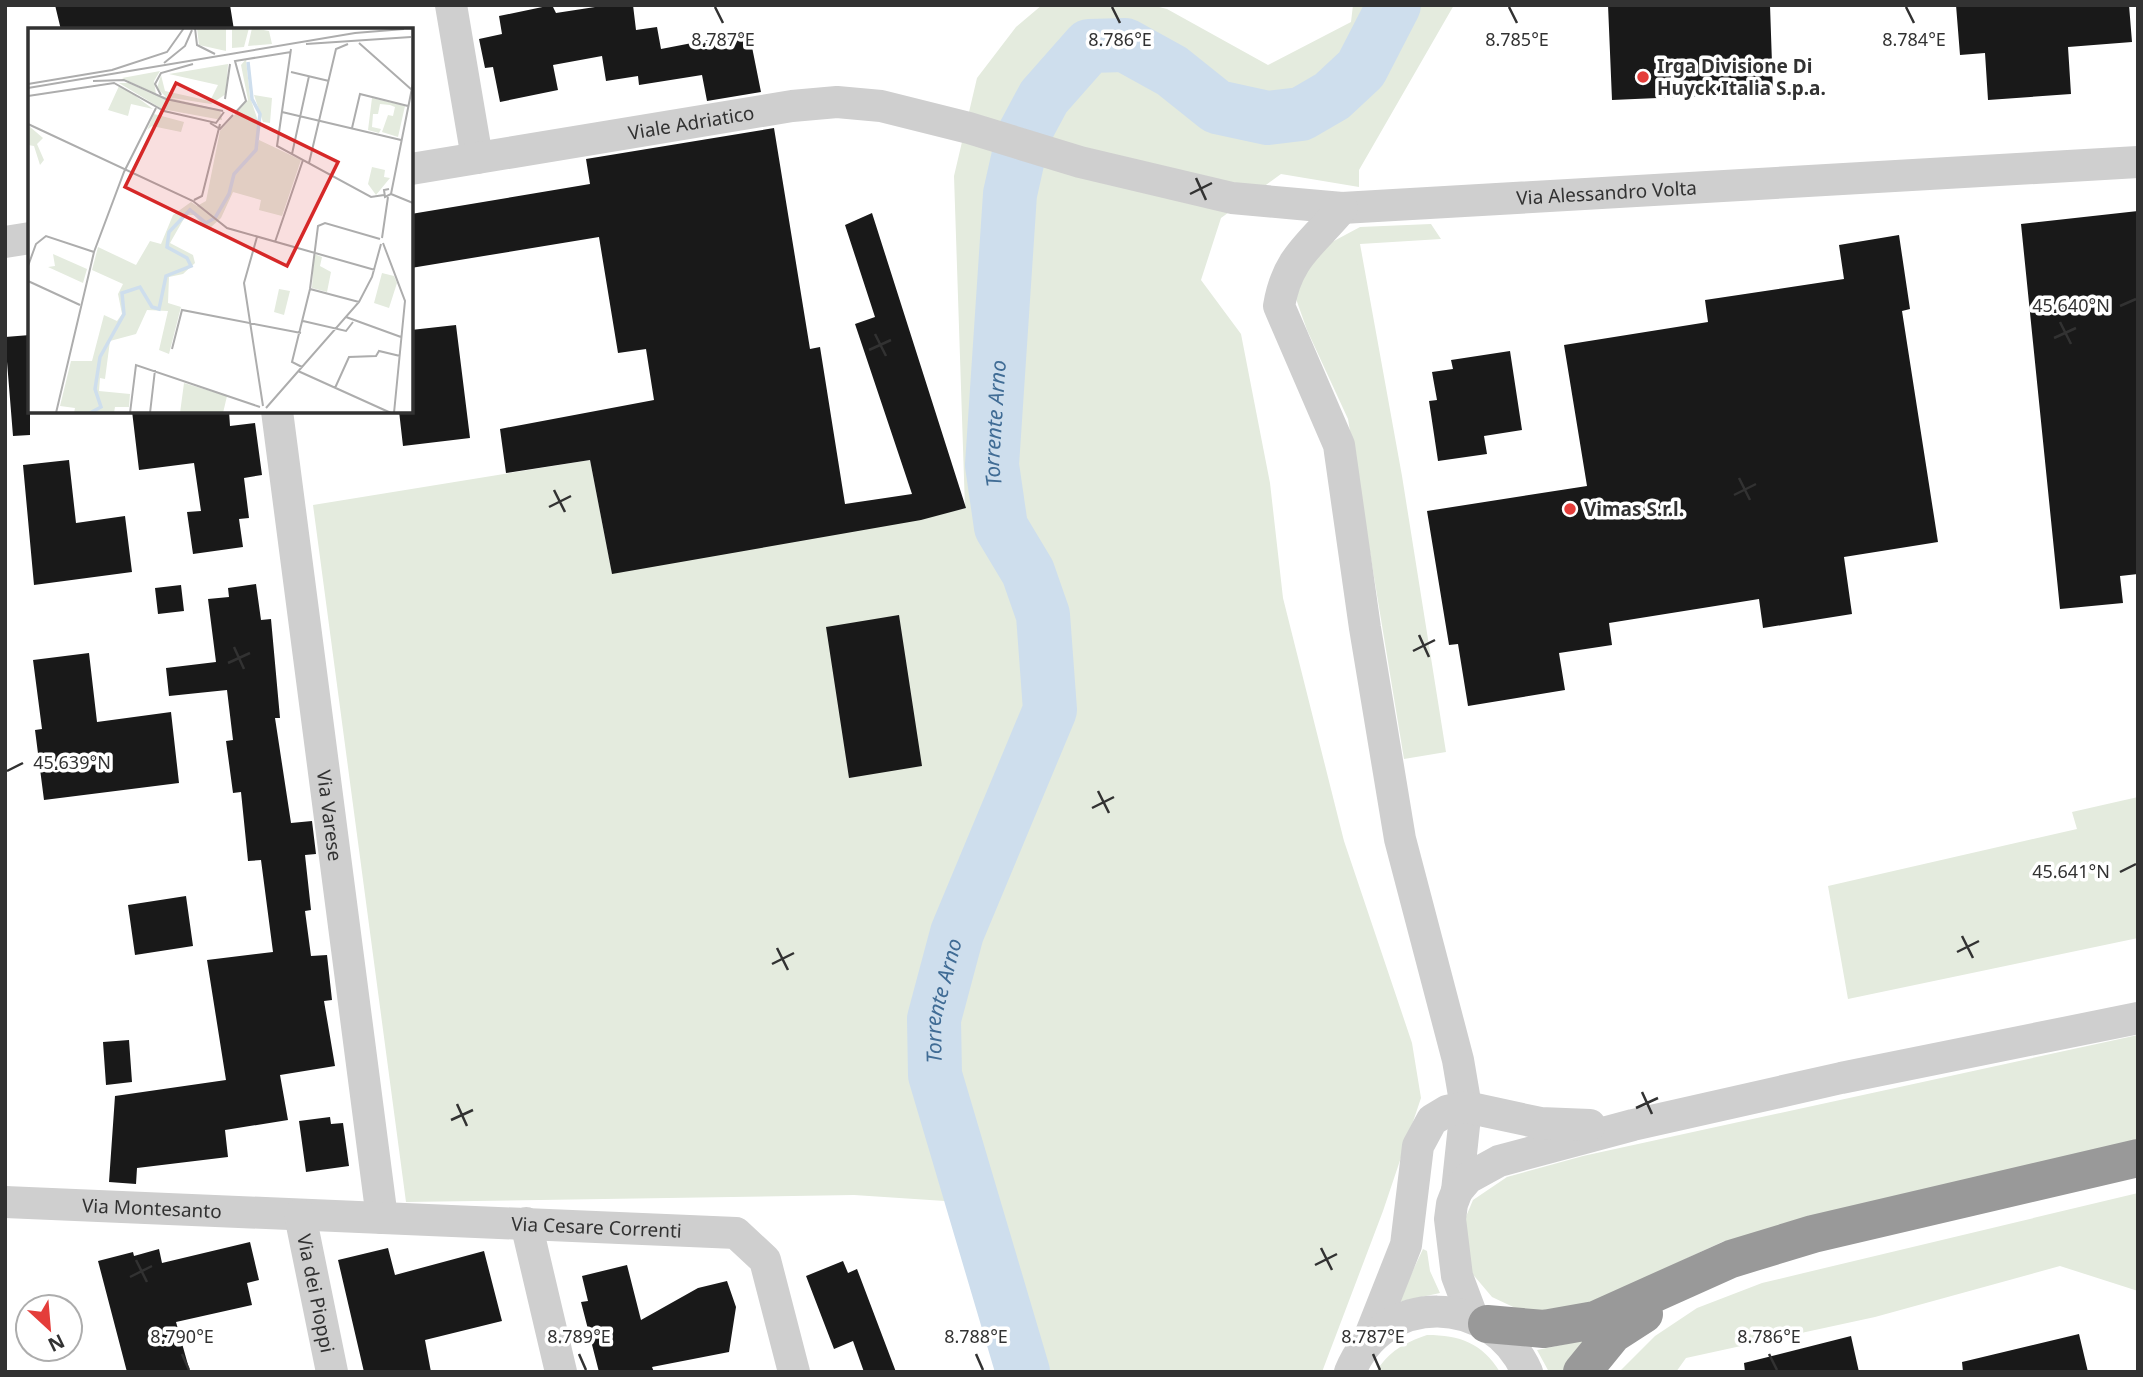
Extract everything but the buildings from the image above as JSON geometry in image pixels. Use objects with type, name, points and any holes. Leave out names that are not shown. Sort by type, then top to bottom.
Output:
[{"type":"highway","points":[[1479,1320],[1544,1329],[1595,1320],[1731,1259],[1813,1234],[2138,1158]]},
{"type":"highway","points":[[1583,1372],[1613,1334],[1657,1305],[1821,1252],[2138,1179]]},
{"type":"street","points":[[451,5],[477,158]]},
{"type":"street","name":"Viale Adriatico","points":[[413,169],[779,108],[837,102],[881,106],[969,128],[1080,162]]},
{"type":"street","name":"Via Alessandro Volta","points":[[1080,162],[1232,198],[1342,208],[2138,162]]},
{"type":"street","points":[[1342,208],[1293,260],[1283,283],[1279,306],[1339,445],[1365,628],[1400,839],[1458,1060],[1466,1107],[1457,1191],[1450,1219],[1457,1276],[1479,1320]]},
{"type":"street","points":[[5,242],[28,238]]},
{"type":"street","name":"Via Varese","points":[[276,413],[382,1218]]},
{"type":"street","points":[[1457,1191],[1468,1178],[1499,1161],[1633,1125],[1841,1078],[2138,1018]]},
{"type":"street","points":[[1349,1371],[1368,1341],[1410,1231],[1415,1168],[1423,1132],[1447,1111],[1466,1107],[1540,1123],[1633,1125]]},
{"type":"street","name":"Via Montesanto","points":[[5,1202],[300,1215]]},
{"type":"street","name":"Via Cesare Correnti","points":[[300,1215],[736,1233],[765,1260],[794,1372]]},
{"type":"street","name":"Via dei Pioppi","points":[[300,1215],[332,1372]]},
{"type":"street","points":[[526,1223],[561,1372]]},
{"type":"street","points":[[1368,1341],[1390,1324],[1416,1313],[1444,1311],[1479,1320],[1506,1338],[1527,1372]]},
{"type":"shaded area","points":[[1042,5],[1151,5],[1167,9],[1268,65],[1351,22],[1353,5],[1454,5],[1359,170],[1359,187],[1281,174],[1221,218],[1201,280],[1241,334],[1270,483],[1283,598],[1344,841],[1412,1043],[1421,1098],[1383,1211],[1322,1372],[1040,1372],[950,1063],[922,1071],[960,1202],[854,1195],[406,1202],[313,505],[590,460],[612,573],[965,508],[954,176],[977,78],[1016,27]]},
{"type":"shaded area","points":[[1431,224],[1441,239],[1360,244],[1402,476],[1446,752],[1404,759],[1348,419],[1307,330],[1295,296],[1301,272],[1332,242],[1360,227]]},
{"type":"shaded area","points":[[2138,797],[2138,938],[1848,999],[1828,886],[2077,829],[2072,812]]},
{"type":"shaded area","points":[[2138,1035],[2138,1148],[2026,1169],[1722,1242],[1574,1311],[1528,1314],[1492,1297],[1470,1271],[1462,1226],[1473,1200],[1507,1177],[1583,1156]]},
{"type":"shaded area","points":[[2138,1193],[2138,1291],[2060,1266],[1875,1317],[1686,1358],[1676,1372],[1619,1372],[1655,1336],[1697,1308],[1762,1283]]},
{"type":"shaded area","points":[[1423,1249],[1427,1251],[1430,1271],[1440,1293],[1398,1302]]},
{"type":"shaded area","points":[[1427,1335],[1450,1337],[1469,1343],[1486,1354],[1500,1372],[1376,1372],[1386,1358],[1398,1349]]},
{"type":"shaded area","points":[[1610,1335],[1585,1372],[1549,1372],[1537,1350]]},
{"type":"waterway","name":"Torrente Arno","points":[[1023,1372],[935,1075],[934,1019],[957,933],[1050,710],[1043,615],[1028,572],[1001,527],[992,465],[1010,194],[1023,136],[1044,97],[1089,46],[1125,45],[1172,71],[1217,107],[1268,118],[1301,114],[1332,96],[1361,69],[1394,5]]},
{"type":"place","name":"Irga Divisione Di Huyck Italia S.p.a.","points":[[1643,77]]},
{"type":"place","name":"Vimas S.r.l.","points":[[1570,509]]}]
